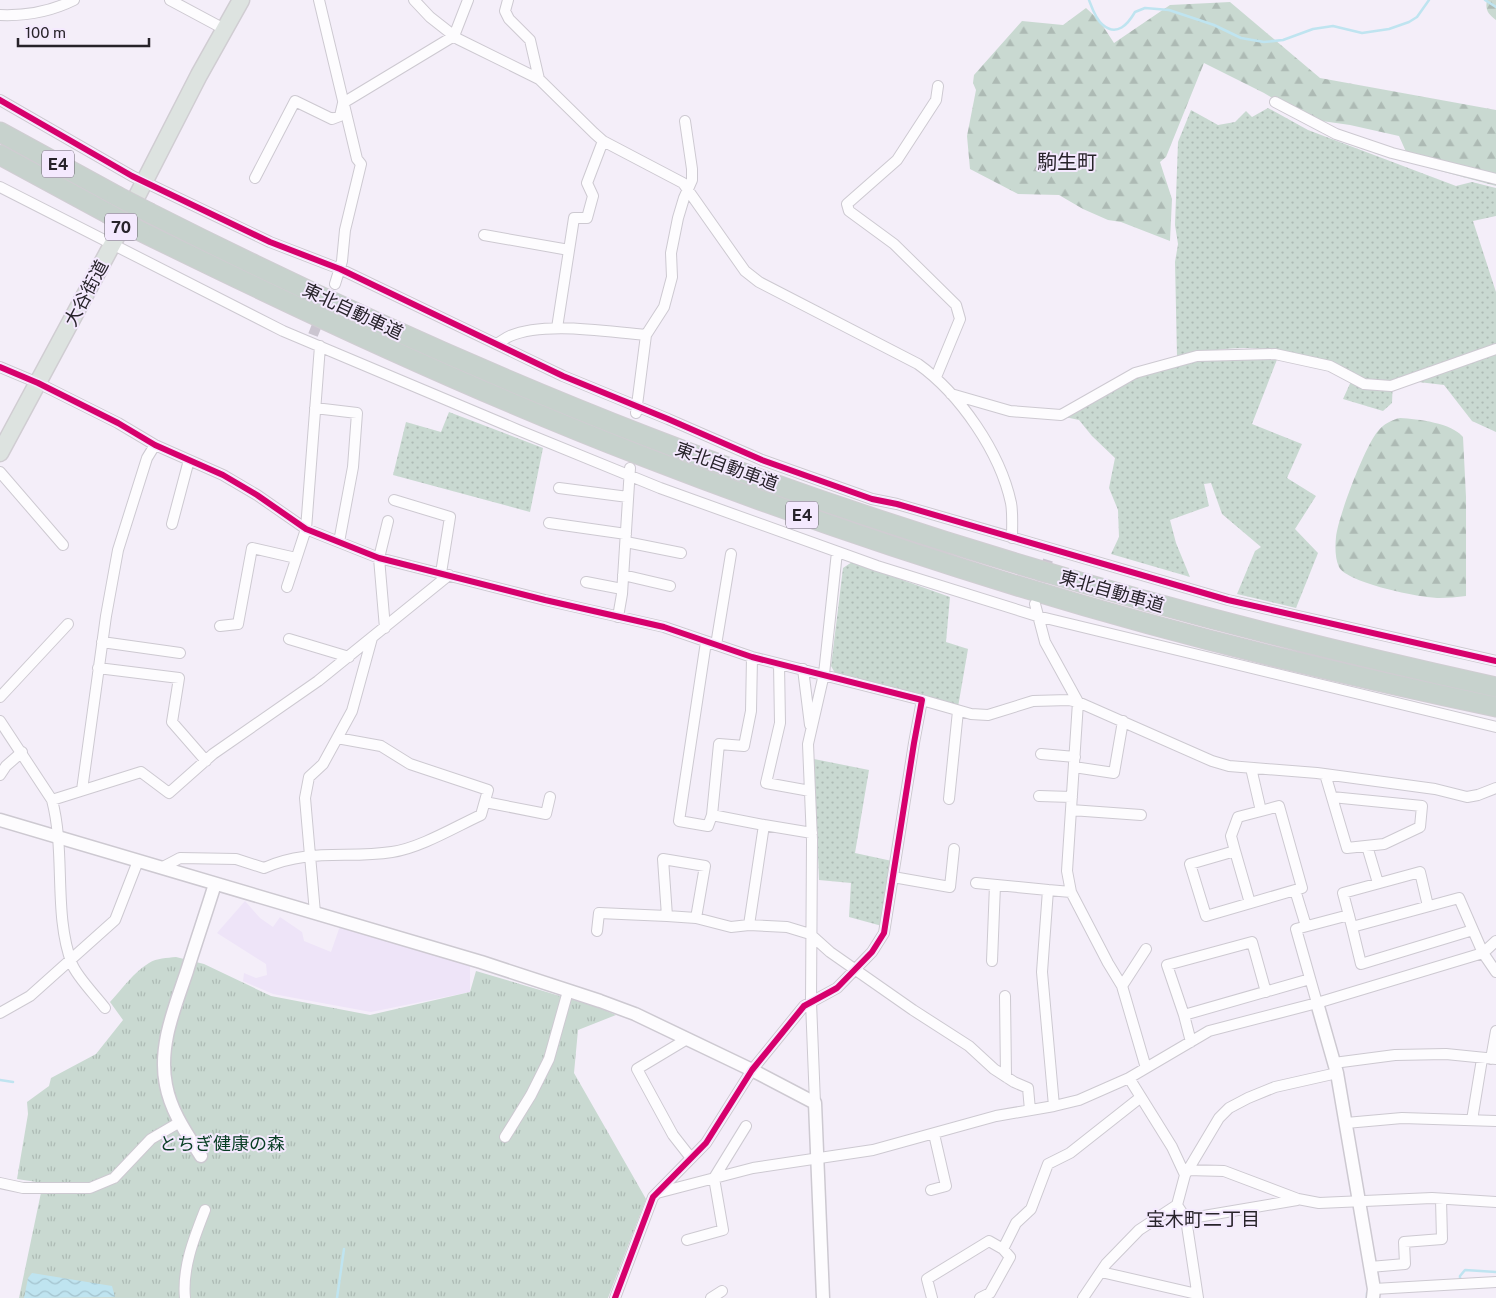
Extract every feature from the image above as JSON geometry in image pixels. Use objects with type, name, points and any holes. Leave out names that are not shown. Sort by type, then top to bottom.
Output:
[{"type":"highway","name":"東北自動車道","points":[[0,132],[117,196],[288,281],[440,350],[648,437],[896,526],[1034,569],[1141,600],[1286,638],[1398,666],[1496,686]]},
{"type":"highway","name":"東北自動車道","points":[[0,155],[140,231],[433,370],[633,453],[769,504],[1030,590],[1140,621],[1281,658],[1496,707]]},
{"type":"main road","name":"大谷街道","points":[[0,454],[241,0]]},
{"type":"street","points":[[0,15],[15,16],[74,0]]},
{"type":"street","points":[[170,0],[226,30]]},
{"type":"street","points":[[319,0],[357,159],[362,164],[345,230],[342,261],[335,284]]},
{"type":"street","points":[[414,0],[430,17],[454,36],[539,78],[603,140],[683,183],[745,271],[759,282],[918,364],[936,376],[984,436],[1011,503],[1012,538]]},
{"type":"street","points":[[255,178],[295,101],[332,119],[340,116],[343,103],[454,36],[468,0]]},
{"type":"street","points":[[508,0],[505,11],[509,19],[530,40],[539,78]]},
{"type":"street","points":[[936,376],[960,319],[956,305],[894,244],[849,212],[847,204],[897,160],[936,100],[938,86]]},
{"type":"street","points":[[0,100],[145,182],[270,242],[340,269],[636,410],[762,460],[872,499],[897,504],[1012,538],[1049,555],[1228,600],[1496,661]]},
{"type":"street","points":[[1275,102],[1336,134],[1392,153],[1496,179]]},
{"type":"street","points":[[636,410],[646,335],[664,307],[672,276],[671,253],[678,218],[692,180],[685,121]]},
{"type":"street","points":[[558,328],[574,218],[587,218],[593,196],[587,183],[603,140]]},
{"type":"street","points":[[0,187],[283,331],[312,338],[320,346],[630,472],[660,488],[837,552],[1037,616],[1496,727]]},
{"type":"street","points":[[484,235],[569,250]]},
{"type":"street","points":[[496,344],[510,336],[533,330],[558,328],[646,335]]},
{"type":"street","points":[[286,587],[306,529],[320,346]]},
{"type":"street","points":[[951,394],[1010,411],[1061,415],[1135,373],[1197,356],[1275,354],[1330,366],[1364,384],[1391,386],[1496,350]]},
{"type":"street","points":[[0,367],[38,383],[118,423],[155,445],[223,475],[257,495],[306,529],[379,558],[545,600],[664,627],[752,657],[824,674],[971,714],[988,715],[1033,701],[1069,700],[1123,721],[1212,761],[1229,766],[1325,774],[1435,789],[1467,797],[1496,788]]},
{"type":"street","points":[[315,408],[357,413],[353,467],[338,542]]},
{"type":"street","points":[[82,790],[98,668],[118,550],[147,458],[155,445]]},
{"type":"street","points":[[172,524],[189,460]]},
{"type":"street","points":[[0,472],[63,545]]},
{"type":"street","points":[[618,617],[622,589],[630,472]]},
{"type":"street","points":[[559,488],[628,496]]},
{"type":"street","points":[[52,800],[141,772],[169,793],[206,761],[318,681],[385,628],[445,574],[450,517],[394,500]]},
{"type":"street","points":[[385,628],[379,558],[388,521]]},
{"type":"street","points":[[549,523],[626,538],[681,553]]},
{"type":"street","points":[[220,626],[238,624],[252,548],[296,558]]},
{"type":"street","points":[[823,1298],[811,1002],[812,833],[808,744],[824,674],[837,552]]},
{"type":"street","points":[[731,554],[711,643],[679,821],[708,826],[712,815],[719,744],[744,746],[751,711],[752,657]]},
{"type":"street","points":[[623,575],[670,586]]},
{"type":"street","points":[[586,582],[622,589]]},
{"type":"street","points":[[1035,604],[1045,642],[1078,702],[1067,871],[1071,892],[1122,986],[1146,1068]]},
{"type":"street","points":[[0,698],[68,624]]},
{"type":"street","points":[[315,913],[305,798],[309,777],[323,764],[352,711],[372,638]]},
{"type":"street","points":[[289,639],[349,657]]},
{"type":"street","points":[[102,642],[180,653]]},
{"type":"street","points":[[779,664],[780,723],[766,783],[810,791]]},
{"type":"street","points":[[98,668],[179,678],[172,722],[206,761]]},
{"type":"street","points":[[803,670],[811,734]]},
{"type":"street","points":[[615,1298],[652,1197],[706,1143],[752,1070],[804,1006],[837,988],[872,952],[884,933],[922,700]]},
{"type":"street","points":[[949,799],[958,711]]},
{"type":"street","points":[[0,721],[52,800],[58,820],[64,940],[73,966],[105,1008]]},
{"type":"street","points":[[1041,754],[1114,773],[1123,721]]},
{"type":"street","points":[[161,868],[180,858],[236,859],[264,868],[277,862],[311,855],[391,852],[408,848],[481,816],[488,790],[410,764],[380,746],[337,738]]},
{"type":"street","points":[[0,775],[6,766],[22,752]]},
{"type":"street","points":[[1250,768],[1261,811]]},
{"type":"street","points":[[1325,774],[1347,848],[1384,844],[1420,827],[1422,806],[1332,797]]},
{"type":"street","points":[[1039,796],[1072,797]]},
{"type":"street","points":[[485,802],[546,814],[550,797]]},
{"type":"street","points":[[1236,851],[1190,864],[1206,916],[1302,888],[1279,806],[1238,817],[1232,836],[1250,903]]},
{"type":"street","points":[[1071,810],[1141,815]]},
{"type":"street","points":[[712,815],[812,833]]},
{"type":"street","points":[[0,820],[473,960],[635,1014],[752,1070],[815,1103]]},
{"type":"street","points":[[749,925],[764,825]]},
{"type":"street","points":[[1367,846],[1378,883]]},
{"type":"street","points":[[893,877],[950,886],[954,849]]},
{"type":"street","points":[[667,916],[663,859],[705,866],[696,918]]},
{"type":"street","points":[[0,1013],[30,996],[115,920],[138,861]]},
{"type":"street","points":[[1428,906],[1420,872],[1342,893],[1361,964],[1473,930]]},
{"type":"street","points":[[976,882],[1071,892]]},
{"type":"street","points":[[201,1156],[180,1122],[166,1087],[164,1050],[169,1025],[215,884]]},
{"type":"street","points":[[992,961],[995,885]]},
{"type":"street","points":[[1048,890],[1042,972],[1054,1106]]},
{"type":"street","points":[[1295,890],[1306,926]]},
{"type":"street","points":[[1352,928],[1459,898],[1483,953],[1496,972]]},
{"type":"street","points":[[597,931],[599,913],[696,918],[730,927],[749,925],[787,927],[810,934],[830,952],[913,1010],[969,1046],[994,1069],[1028,1088],[1030,1110]]},
{"type":"street","points":[[1349,915],[1296,929],[1335,1068],[1360,1201],[1373,1294],[1496,1282]]},
{"type":"street","points":[[656,1194],[753,1168],[873,1150],[996,1116],[1078,1100],[1129,1078],[1209,1031],[1317,1003],[1483,953],[1496,941]]},
{"type":"street","points":[[1191,1042],[1167,965],[1252,942],[1266,992]]},
{"type":"street","points":[[1122,986],[1146,949]]},
{"type":"street","points":[[1184,1015],[1310,979]]},
{"type":"street","points":[[505,1137],[531,1095],[549,1059],[568,991]]},
{"type":"street","points":[[1005,996],[1006,1077]]},
{"type":"street","points":[[1472,1120],[1496,1031]]},
{"type":"street","points":[[687,1039],[637,1069],[673,1135],[691,1158]]},
{"type":"street","points":[[1082,1298],[1101,1272],[1139,1230],[1177,1205],[1186,1172],[1219,1118],[1229,1108],[1275,1087],[1335,1068],[1395,1055],[1446,1054],[1490,1059]]},
{"type":"street","points":[[1129,1078],[1186,1172]]},
{"type":"street","points":[[1003,1249],[1016,1223],[1031,1209],[1048,1164],[1070,1153],[1141,1097]]},
{"type":"street","points":[[1346,1123],[1402,1118],[1496,1121]]},
{"type":"street","points":[[0,1183],[23,1188],[90,1188],[114,1178],[151,1139],[180,1122]]},
{"type":"street","points":[[688,1240],[723,1230],[714,1178],[746,1126]]},
{"type":"street","points":[[930,1190],[946,1186],[934,1134]]},
{"type":"street","points":[[1186,1172],[1224,1171],[1298,1199],[1319,1203],[1441,1199],[1496,1202]]},
{"type":"street","points":[[1186,1219],[1298,1199]]},
{"type":"street","points":[[1370,1267],[1405,1264],[1404,1242],[1442,1239],[1441,1199]]},
{"type":"street","points":[[1101,1272],[1197,1296],[1186,1219],[1177,1205]]},
{"type":"street","points":[[185,1298],[184,1278],[192,1247],[205,1210]]},
{"type":"street","points":[[932,1298],[927,1279],[989,1241],[1003,1249],[1010,1257],[990,1293],[980,1298]]},
{"type":"street","points":[[710,1298],[722,1291]]},
{"type":"shaded area","points":[[245,901],[260,918],[273,927],[280,917],[302,932],[304,941],[331,952],[340,926],[470,966],[470,992],[371,1012],[273,994],[243,981],[244,973],[256,978],[267,975],[266,964],[217,933]]},
{"type":"green space","points":[[1487,0],[1496,0],[1496,20],[1488,12]]},
{"type":"green space","points":[[1230,2],[1320,78],[1496,110],[1496,186],[1411,163],[1399,136],[1350,125],[1308,119],[1264,93],[1204,63],[1166,157],[1160,162],[1172,199],[1170,241],[1121,222],[1108,220],[1083,209],[1059,195],[1018,194],[970,169],[967,136],[976,90],[973,83],[974,75],[1022,21],[1063,25],[1086,8],[1099,20],[1114,43],[1170,5]]},
{"type":"green space","points":[[1268,108],[1308,130],[1456,186],[1472,182],[1496,188],[1496,216],[1473,221],[1496,292],[1496,432],[1472,421],[1444,385],[1393,379],[1392,403],[1383,411],[1343,399],[1353,377],[1272,351],[1236,348],[1177,357],[1175,262],[1178,244],[1175,225],[1178,142],[1191,110],[1218,125],[1235,122],[1246,111],[1252,117]]},
{"type":"green space","points":[[1278,357],[1252,424],[1302,444],[1287,478],[1316,496],[1295,529],[1318,553],[1296,608],[1237,594],[1255,551],[1261,547],[1222,514],[1211,483],[1204,484],[1209,506],[1170,520],[1176,543],[1190,577],[1111,554],[1119,537],[1118,510],[1109,488],[1115,458],[1092,436],[1079,420],[1065,417],[1144,370],[1184,361]]},
{"type":"green space","points":[[449,412],[543,448],[530,512],[393,475],[406,422],[441,432]]},
{"type":"green space","points":[[1400,418],[1443,425],[1458,432],[1463,437],[1466,497],[1466,596],[1442,598],[1402,592],[1355,579],[1339,567],[1335,548],[1338,527],[1366,451],[1383,426]]},
{"type":"green space","points":[[852,562],[950,597],[946,642],[968,649],[958,707],[835,673],[831,666],[843,568]]},
{"type":"green space","points":[[814,759],[869,770],[855,853],[892,861],[882,926],[849,917],[851,883],[819,880]]},
{"type":"green space","name":"とちぎ健康の森","points":[[176,957],[204,964],[271,996],[370,1015],[470,992],[476,971],[597,1007],[616,1015],[578,1030],[574,1073],[646,1199],[608,1298],[19,1298],[43,1183],[17,1179],[28,1114],[27,1102],[49,1086],[51,1078],[96,1054],[123,1020],[110,1002],[133,976],[152,961]]},
{"type":"water","points":[[32,1273],[112,1286],[115,1297],[24,1298],[28,1278]]},
{"type":"waterway","points":[[1089,0],[1098,20],[1113,30],[1122,28],[1135,12],[1145,8],[1169,10],[1214,25],[1241,38],[1264,42],[1283,40],[1313,29],[1333,26],[1362,33],[1389,29],[1417,17],[1429,0]]},
{"type":"waterway","points":[[1485,0],[1496,7]]},
{"type":"waterway","points":[[0,1080],[13,1082]]},
{"type":"waterway","points":[[337,1298],[344,1249]]},
{"type":"waterway","points":[[1460,1281],[1460,1276],[1465,1270],[1496,1272]]},
{"type":"waterway","points":[[1367,1298],[1367,1293],[1369,1293]]},
{"type":"tunnel","points":[[313,335],[321,315]]},
{"type":"tunnel","points":[[1037,596],[1048,560]]},
{"type":"cycle path","points":[[0,100],[132,176],[270,242],[340,269],[563,376],[762,460],[872,499],[897,504],[1228,600],[1496,661]]},
{"type":"cycle path","points":[[0,367],[38,383],[118,423],[155,445],[223,475],[257,495],[306,529],[379,558],[545,600],[664,627],[752,657],[922,700],[884,933],[872,952],[837,988],[804,1006],[752,1070],[706,1143],[653,1197],[615,1298]]},
{"type":"district","name":"駒生町","points":[[1067,162]]},
{"type":"district","name":"宝木町二丁目","points":[[1203,1219]]}]
